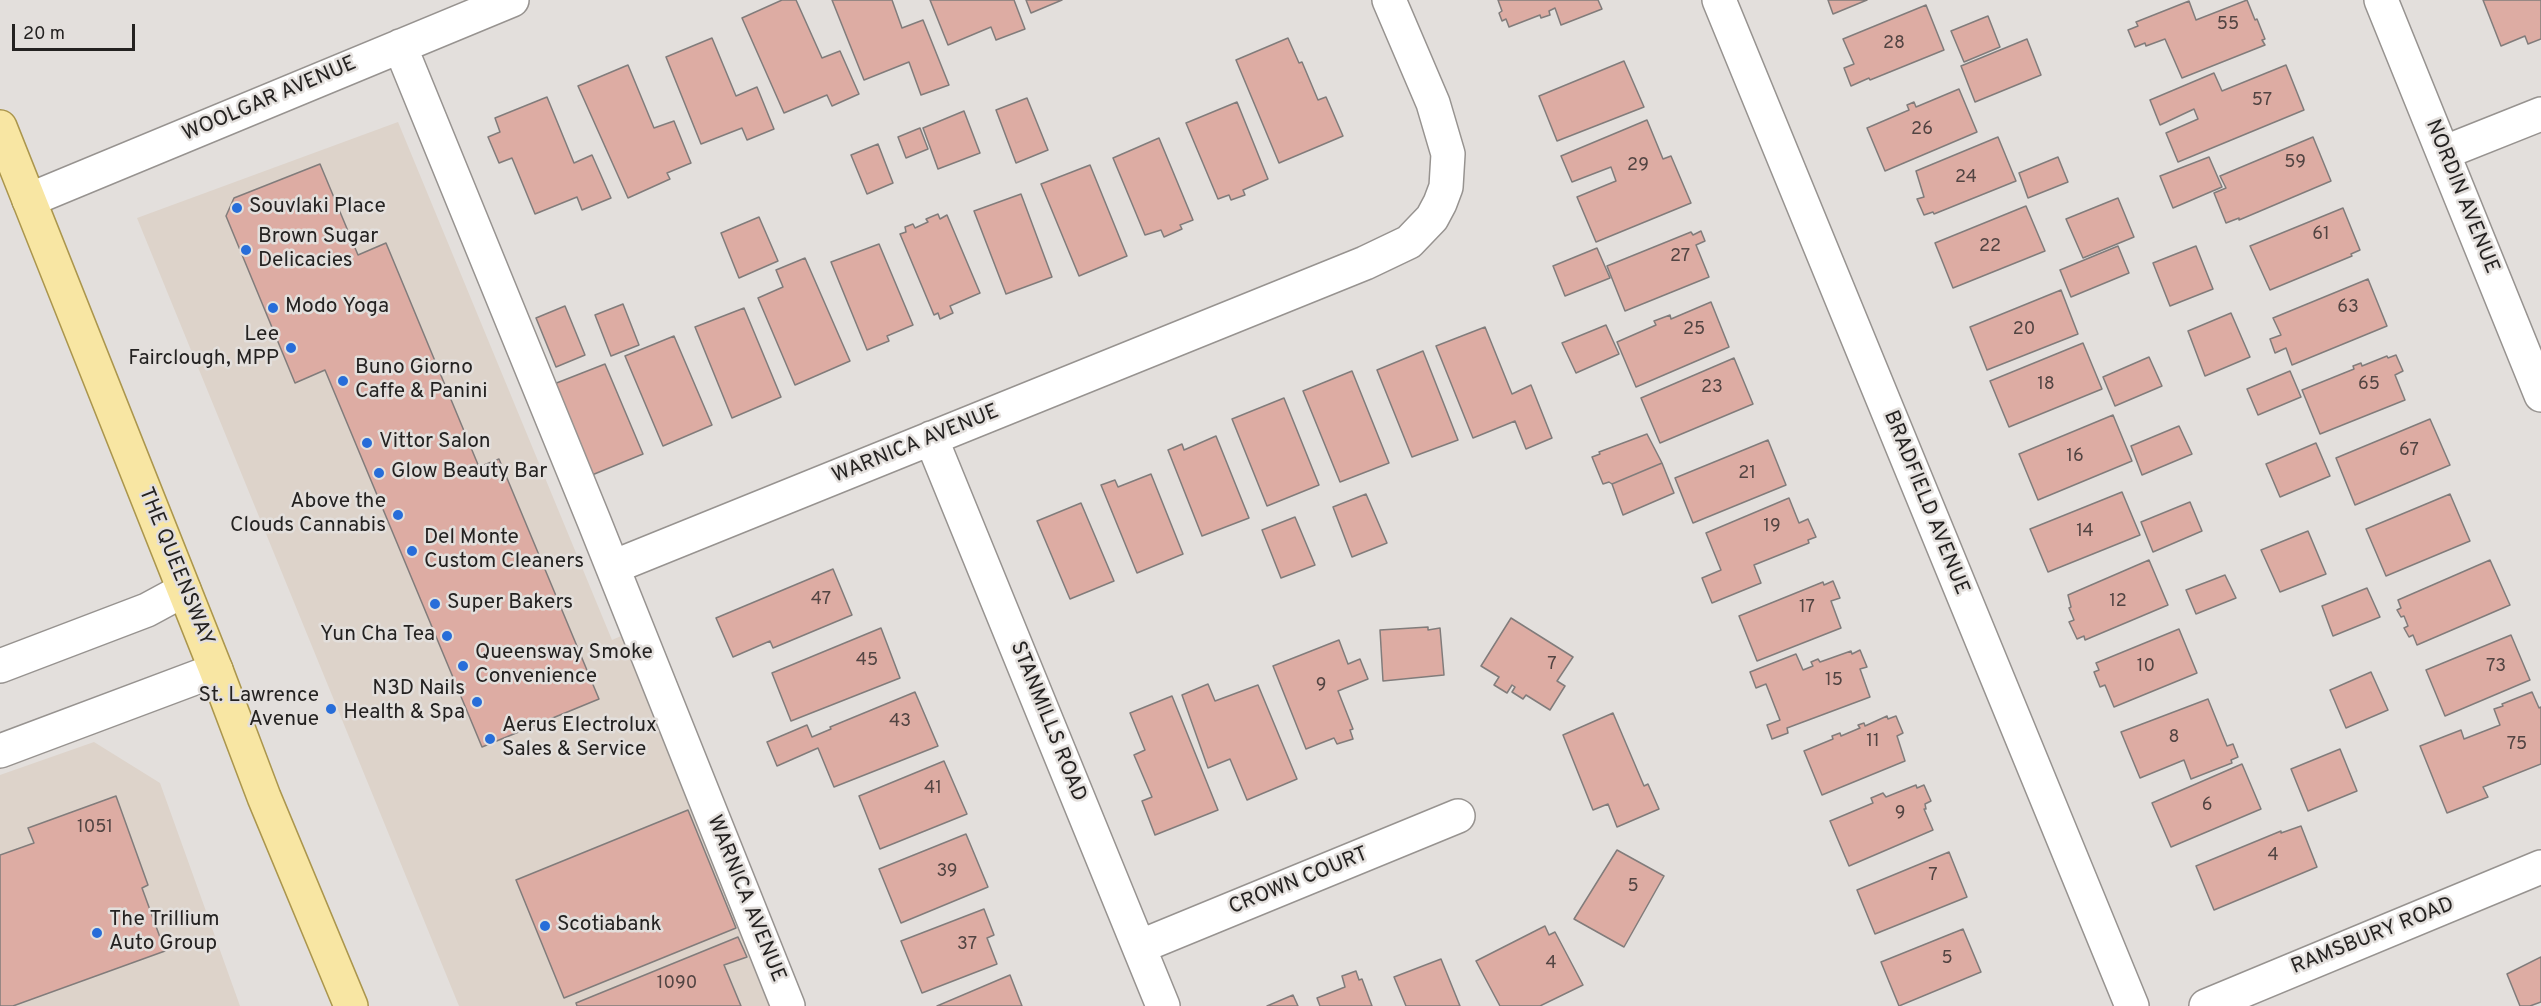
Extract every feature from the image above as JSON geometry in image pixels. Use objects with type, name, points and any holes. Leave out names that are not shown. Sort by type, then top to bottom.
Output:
[{"type":"main road","name":"THE QUEENSWAY","points":[[0,127],[216,670],[264,797],[351,1006]]},
{"type":"street","name":"WOOLGAR AVENUE","points":[[29,200],[512,0]]},
{"type":"street","name":"WARNICA AVENUE","points":[[788,1006],[613,567],[1375,259],[1409,242],[1432,218],[1443,195],[1448,171],[1448,154],[1433,103],[1389,0]]},
{"type":"street","name":"BRADFIELD AVENUE","points":[[1719,0],[2132,1006]]},
{"type":"street","name":"NORDIN AVENUE","points":[[2381,0],[2541,395]]},
{"type":"street","points":[[400,46],[613,567]]},
{"type":"street","points":[[2443,153],[2541,114]]},
{"type":"street","name":"STANMILLS ROAD","points":[[931,438],[1163,1006]]},
{"type":"street","points":[[0,666],[147,610],[184,590]]},
{"type":"street","points":[[0,751],[216,670]]},
{"type":"street","name":"CROWN COURT","points":[[1139,947],[1458,816]]},
{"type":"street","name":"RAMSBURY ROAD","points":[[2206,1006],[2541,867]]},
{"type":"shaded area","points":[[398,122],[612,640],[653,622],[806,1006],[459,1006],[137,218]]},
{"type":"shaded area","points":[[94,742],[160,783],[240,1006],[0,1006],[0,775]]},
{"type":"building","points":[[782,0],[796,0],[822,58],[840,51],[859,94],[832,106],[827,95],[784,113],[742,18]]},
{"type":"building","points":[[832,0],[892,0],[902,28],[923,20],[949,85],[921,95],[909,62],[864,80]]},
{"type":"building","points":[[930,0],[1014,0],[1025,29],[996,40],[991,27],[948,45]]},
{"type":"building","points":[[1026,0],[1062,0],[1031,13]]},
{"type":"building","points":[[1498,0],[1598,0],[1602,9],[1561,25],[1555,8],[1549,11],[1550,15],[1541,18],[1540,15],[1509,27],[1506,19],[1502,21],[1499,13],[1502,11]]},
{"type":"building","points":[[1828,0],[1867,0],[1833,14]]},
{"type":"building","points":[[2247,0],[2265,39],[2262,40],[2265,45],[2182,78],[2165,39],[2146,46],[2145,43],[2135,47],[2128,30],[2138,26],[2136,22],[2189,1],[2196,20]]},
{"type":"building","points":[[2483,0],[2541,0],[2541,39],[2528,44],[2525,36],[2501,46]]},
{"type":"building","points":[[1926,5],[1944,50],[1851,86],[1844,68],[1854,64],[1843,39]]},
{"type":"building","points":[[1988,16],[2000,47],[1964,62],[1951,31]]},
{"type":"building","points":[[712,38],[736,96],[757,87],[774,129],[747,140],[742,128],[701,144],[666,57]]},
{"type":"building","points":[[1288,38],[1299,63],[1302,62],[1318,100],[1326,97],[1343,136],[1279,163],[1236,60]]},
{"type":"building","points":[[2027,39],[2041,75],[1975,102],[1961,66]]},
{"type":"building","points":[[1624,61],[1644,107],[1557,141],[1539,96]]},
{"type":"building","points":[[628,65],[654,128],[674,121],[691,163],[667,173],[670,179],[628,198],[578,86]]},
{"type":"building","points":[[2286,65],[2304,110],[2178,162],[2166,133],[2198,119],[2194,109],[2160,125],[2150,100],[2214,73],[2222,91]]},
{"type":"building","points":[[1959,89],[1977,132],[1885,171],[1867,128],[1909,110],[1907,105],[1914,102],[1916,107]]},
{"type":"building","points":[[547,97],[574,163],[592,155],[611,198],[582,210],[577,197],[535,214],[512,158],[499,163],[488,137],[500,132],[495,118]]},
{"type":"building","points":[[1027,98],[1048,150],[1016,163],[996,110]]},
{"type":"building","points":[[1237,102],[1268,179],[1243,190],[1245,195],[1231,200],[1229,195],[1218,199],[1186,123]]},
{"type":"building","points":[[964,111],[980,153],[938,169],[923,128]]},
{"type":"building","points":[[1647,120],[1663,159],[1671,156],[1691,203],[1596,242],[1577,197],[1616,181],[1611,167],[1572,182],[1561,156]]},
{"type":"building","points":[[920,128],[928,149],[906,158],[898,137]]},
{"type":"building","points":[[1998,137],[2016,181],[1934,214],[1933,212],[1924,215],[1917,199],[1924,197],[1916,171]]},
{"type":"building","points":[[2313,137],[2331,181],[2239,220],[2239,218],[2226,223],[2214,193],[2226,188],[2220,176]]},
{"type":"building","points":[[1159,138],[1193,220],[1180,225],[1182,229],[1164,237],[1161,230],[1145,235],[1113,158]]},
{"type":"building","points":[[878,144],[893,183],[867,194],[851,155]]},
{"type":"building","points":[[2058,157],[2068,182],[2028,198],[2019,173]]},
{"type":"building","points":[[2209,157],[2222,187],[2173,208],[2160,176]]},
{"type":"building","points":[[320,164],[358,255],[386,243],[479,467],[499,459],[599,699],[482,747],[325,370],[295,383],[226,216],[234,198]]},
{"type":"building","points":[[1090,165],[1127,256],[1079,276],[1041,184]]},
{"type":"building","points":[[1021,194],[1052,277],[1006,294],[974,211]]},
{"type":"building","points":[[2118,198],[2134,237],[2083,258],[2066,219]]},
{"type":"building","points":[[2026,206],[2045,251],[1953,288],[1935,243]]},
{"type":"building","points":[[2343,208],[2360,250],[2351,254],[2352,256],[2270,290],[2250,246]]},
{"type":"building","points":[[938,214],[940,219],[947,215],[980,293],[950,306],[953,313],[940,319],[938,313],[934,315],[900,234],[906,232],[905,227],[913,224],[915,228],[928,222],[926,219]]},
{"type":"building","points":[[759,217],[778,261],[739,278],[721,233]]},
{"type":"building","points":[[1701,231],[1705,241],[1696,245],[1709,277],[1625,311],[1607,266],[1691,232],[1693,235]]},
{"type":"building","points":[[879,244],[913,325],[887,336],[889,341],[867,350],[831,262]]},
{"type":"building","points":[[2118,246],[2129,273],[2071,297],[2060,270]]},
{"type":"building","points":[[2196,246],[2213,289],[2170,306],[2153,263]]},
{"type":"building","points":[[1597,248],[1610,278],[1565,296],[1553,266]]},
{"type":"building","points":[[805,258],[850,361],[795,385],[758,298],[783,287],[776,270]]},
{"type":"building","points":[[2368,279],[2387,326],[2292,365],[2286,348],[2275,353],[2270,339],[2281,335],[2273,318]]},
{"type":"building","points":[[2061,290],[2078,334],[1987,370],[1970,327]]},
{"type":"building","points":[[1711,302],[1729,347],[1636,387],[1617,342],[1656,325],[1654,321],[1670,315],[1671,319]]},
{"type":"building","points":[[623,304],[639,345],[611,356],[595,315]]},
{"type":"building","points":[[565,306],[585,355],[556,367],[536,318]]},
{"type":"building","points":[[744,308],[781,397],[732,418],[695,327]]},
{"type":"building","points":[[2231,313],[2250,357],[2205,376],[2188,331]]},
{"type":"building","points":[[1606,325],[1619,354],[1576,373],[1562,343]]},
{"type":"building","points":[[1485,327],[1512,394],[1531,385],[1552,438],[1526,449],[1515,421],[1473,438],[1436,346]]},
{"type":"building","points":[[674,336],[712,425],[663,446],[625,356]]},
{"type":"building","points":[[2083,343],[2102,389],[2009,427],[1990,381]]},
{"type":"building","points":[[1423,351],[1458,440],[1412,457],[1377,370]]},
{"type":"building","points":[[2396,355],[2403,371],[2395,375],[2405,400],[2320,434],[2302,390],[2354,369],[2353,366],[2361,363],[2362,366],[2387,356],[2388,358]]},
{"type":"building","points":[[2149,357],[2162,386],[2115,406],[2103,377]]},
{"type":"building","points":[[1734,358],[1753,404],[1660,443],[1641,398]]},
{"type":"building","points":[[605,364],[643,454],[592,475],[554,384]]},
{"type":"building","points":[[1352,371],[1389,463],[1340,482],[1303,391]]},
{"type":"building","points":[[2290,371],[2301,397],[2258,415],[2247,389]]},
{"type":"building","points":[[1284,398],[1319,485],[1267,506],[1232,419]]},
{"type":"building","points":[[2113,415],[2132,461],[2038,500],[2019,454]]},
{"type":"building","points":[[2430,419],[2450,465],[2355,505],[2336,458]]},
{"type":"building","points":[[2179,426],[2192,454],[2142,475],[2131,446]]},
{"type":"building","points":[[1647,434],[1662,463],[1612,484],[1609,482],[1603,484],[1592,457],[1600,454],[1599,452]]},
{"type":"building","points":[[1216,436],[1249,518],[1202,536],[1168,450],[1182,444],[1184,450]]},
{"type":"building","points":[[1768,440],[1786,485],[1693,523],[1675,478]]},
{"type":"building","points":[[2316,443],[2330,476],[2280,497],[2266,464]]},
{"type":"building","points":[[1662,463],[1674,493],[1623,515],[1612,484]]},
{"type":"building","points":[[1151,474],[1183,554],[1137,573],[1101,485],[1115,480],[1118,487]]},
{"type":"building","points":[[2122,492],[2140,535],[2048,572],[2030,529]]},
{"type":"building","points":[[1366,494],[1387,543],[1352,557],[1333,507]]},
{"type":"building","points":[[2450,494],[2470,541],[2386,576],[2366,529]]},
{"type":"building","points":[[1789,498],[1799,523],[1808,519],[1816,537],[1808,540],[1809,543],[1754,565],[1761,583],[1712,603],[1702,578],[1721,570],[1706,533]]},
{"type":"building","points":[[2190,502],[2202,531],[2153,552],[2141,522]]},
{"type":"building","points":[[1081,503],[1114,581],[1070,599],[1037,521]]},
{"type":"building","points":[[1295,517],[1315,565],[1281,578],[1262,530]]},
{"type":"building","points":[[2308,531],[2326,574],[2280,592],[2261,550]]},
{"type":"building","points":[[2149,560],[2168,605],[2085,640],[2084,636],[2077,639],[2069,622],[2074,620],[2069,608],[2071,607],[2068,595]]},
{"type":"building","points":[[2490,560],[2510,605],[2417,645],[2413,635],[2409,637],[2404,628],[2408,626],[2404,616],[2401,617],[2397,610],[2401,608],[2398,600]]},
{"type":"building","points":[[833,569],[852,615],[773,648],[770,641],[733,657],[716,618]]},
{"type":"building","points":[[2225,575],[2236,598],[2196,614],[2186,590]]},
{"type":"building","points":[[1833,581],[1840,598],[1831,601],[1841,628],[1757,661],[1739,616],[1823,582],[1824,585]]},
{"type":"building","points":[[2367,588],[2380,617],[2333,636],[2322,606]]},
{"type":"building","points":[[1511,618],[1573,657],[1557,681],[1565,686],[1550,710],[1526,695],[1523,699],[1512,692],[1515,687],[1512,685],[1507,693],[1494,685],[1499,677],[1481,666]]},
{"type":"building","points":[[1428,627],[1428,630],[1440,628],[1444,675],[1383,681],[1380,630]]},
{"type":"building","points":[[881,628],[900,678],[791,721],[772,673]]},
{"type":"building","points":[[2179,629],[2197,673],[2114,707],[2105,685],[2100,687],[2094,672],[2099,670],[2096,663]]},
{"type":"building","points":[[2511,635],[2530,680],[2445,716],[2426,670]]},
{"type":"building","points":[[1339,640],[1348,664],[1360,659],[1368,679],[1338,691],[1353,729],[1350,730],[1353,739],[1337,744],[1334,738],[1306,749],[1273,666]]},
{"type":"building","points":[[1860,650],[1867,667],[1860,669],[1870,697],[1787,728],[1788,733],[1772,739],[1767,725],[1780,720],[1766,684],[1756,688],[1750,672],[1796,654],[1803,670],[1813,666],[1811,662],[1818,659],[1820,662]]},
{"type":"building","points":[[2371,672],[2388,710],[2346,728],[2330,690]]},
{"type":"building","points":[[1208,684],[1215,701],[1258,685],[1297,779],[1247,800],[1230,759],[1208,768],[1182,695]]},
{"type":"building","points":[[915,692],[938,746],[834,787],[818,748],[777,766],[767,742],[807,725],[812,737],[831,729],[830,727]]},
{"type":"building","points":[[2532,692],[2539,708],[2541,707],[2541,764],[2483,787],[2488,797],[2447,813],[2420,746],[2461,730],[2464,739],[2500,725],[2494,709]]},
{"type":"building","points":[[1172,696],[1218,810],[1155,835],[1142,801],[1152,797],[1134,755],[1145,750],[1130,713]]},
{"type":"building","points":[[2208,699],[2227,746],[2233,744],[2238,757],[2231,760],[2232,763],[2191,779],[2184,760],[2140,778],[2121,732]]},
{"type":"building","points":[[1613,713],[1644,786],[1648,784],[1659,809],[1617,827],[1608,804],[1593,810],[1563,735]]},
{"type":"building","points":[[1887,716],[1888,719],[1896,716],[1903,733],[1897,736],[1905,761],[1822,795],[1804,751],[1833,739],[1832,736],[1840,733],[1841,736],[1860,728],[1858,725],[1864,723],[1865,726]]},
{"type":"building","points":[[2340,749],[2357,791],[2308,811],[2291,769]]},
{"type":"building","points":[[944,761],[967,814],[880,849],[859,796]]},
{"type":"building","points":[[2242,764],[2261,809],[2171,847],[2152,803]]},
{"type":"building","points":[[1916,785],[1917,788],[1924,785],[1931,801],[1925,804],[1926,809],[1924,809],[1933,830],[1849,866],[1830,821],[1873,803],[1871,798],[1883,793],[1886,797]]},
{"type":"building","points":[[116,796],[148,885],[142,888],[165,951],[13,1006],[0,1006],[0,855],[34,843],[28,828]]},
{"type":"building","points":[[688,810],[736,928],[564,998],[516,880]]},
{"type":"building","points":[[2301,826],[2317,867],[2214,910],[2196,866],[2281,831],[2281,833]]},
{"type":"building","points":[[966,834],[988,887],[901,923],[879,869]]},
{"type":"building","points":[[1617,850],[1664,876],[1624,947],[1574,919]]},
{"type":"building","points":[[1949,852],[1967,897],[1875,934],[1857,890]]},
{"type":"building","points":[[984,909],[994,935],[987,938],[997,964],[922,993],[901,941]]},
{"type":"building","points":[[1545,926],[1549,935],[1555,932],[1583,985],[1540,1006],[1500,1006],[1476,961]]},
{"type":"building","points":[[1963,929],[1981,972],[1899,1006],[1881,962]]},
{"type":"building","points":[[738,937],[747,957],[724,965],[741,1006],[577,1006],[576,1003]]},
{"type":"building","points":[[2541,957],[2541,1002],[2530,1006],[2520,1006],[2507,974]]},
{"type":"building","points":[[1441,959],[1460,1006],[1406,1006],[1394,977]]},
{"type":"building","points":[[1356,971],[1359,980],[1362,979],[1372,1006],[1320,1006],[1317,998],[1345,987],[1342,976]]},
{"type":"building","points":[[1010,975],[1022,1006],[937,1006]]},
{"type":"building","points":[[1293,995],[1298,1006],[1267,1006]]},
{"type":"place","name":"Souvlaki Place","points":[[237,208]]},
{"type":"place","name":"Brown Sugar Delicacies","points":[[246,250]]},
{"type":"place","name":"Modo Yoga","points":[[273,308]]},
{"type":"place","name":"Lee Fairclough, MPP","points":[[291,348]]},
{"type":"place","name":"Buno Giorno Caffe & Panini","points":[[343,381]]},
{"type":"place","name":"Vittor Salon","points":[[367,443]]},
{"type":"place","name":"Glow Beauty Bar","points":[[379,473]]},
{"type":"place","name":"Above the Clouds Cannabis","points":[[398,515]]},
{"type":"place","name":"Del Monte Custom Cleaners","points":[[412,551]]},
{"type":"place","name":"Super Bakers","points":[[435,604]]},
{"type":"place","name":"Yun Cha Tea","points":[[447,636]]},
{"type":"place","name":"Queensway Smoke Convenience","points":[[463,666]]},
{"type":"place","name":"N3D Nails Health & Spa","points":[[477,702]]},
{"type":"place","name":"St. Lawrence Avenue","points":[[331,709]]},
{"type":"place","name":"Aerus Electrolux Sales & Service","points":[[490,739]]},
{"type":"place","name":"Scotiabank","points":[[545,926]]},
{"type":"place","name":"The Trillium Auto Group","points":[[97,933]]}]
